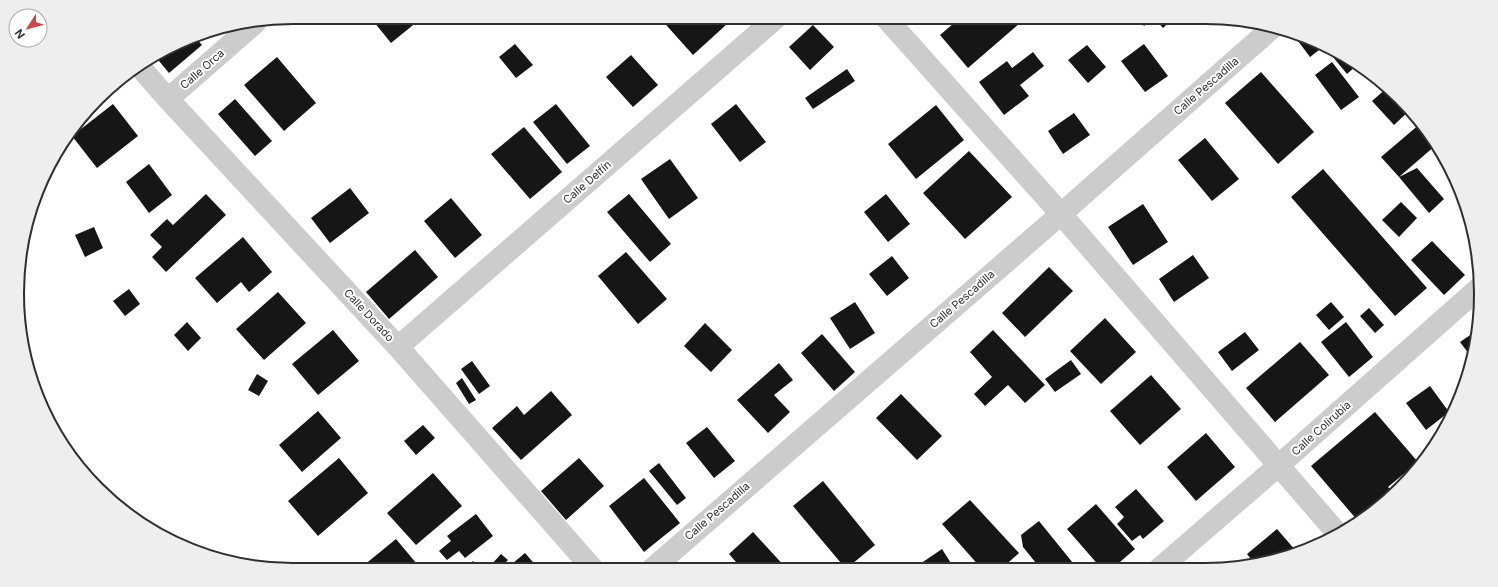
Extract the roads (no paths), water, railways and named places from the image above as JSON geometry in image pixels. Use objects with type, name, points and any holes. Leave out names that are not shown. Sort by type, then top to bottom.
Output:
[{"type":"street","name":"Calle Delfín","points":[[398,347],[769,24]]},
{"type":"street","points":[[891,24],[1061,214],[1334,530]]},
{"type":"street","name":"Calle Orca","points":[[168,99],[250,27]]},
{"type":"street","name":"Calle Pescadilla","points":[[659,563],[1061,214],[1268,32]]},
{"type":"street","name":"Calle Dorado","points":[[143,70],[398,347],[588,563]]},
{"type":"street","name":"Calle Colirubia","points":[[1166,563],[1474,292]]}]
